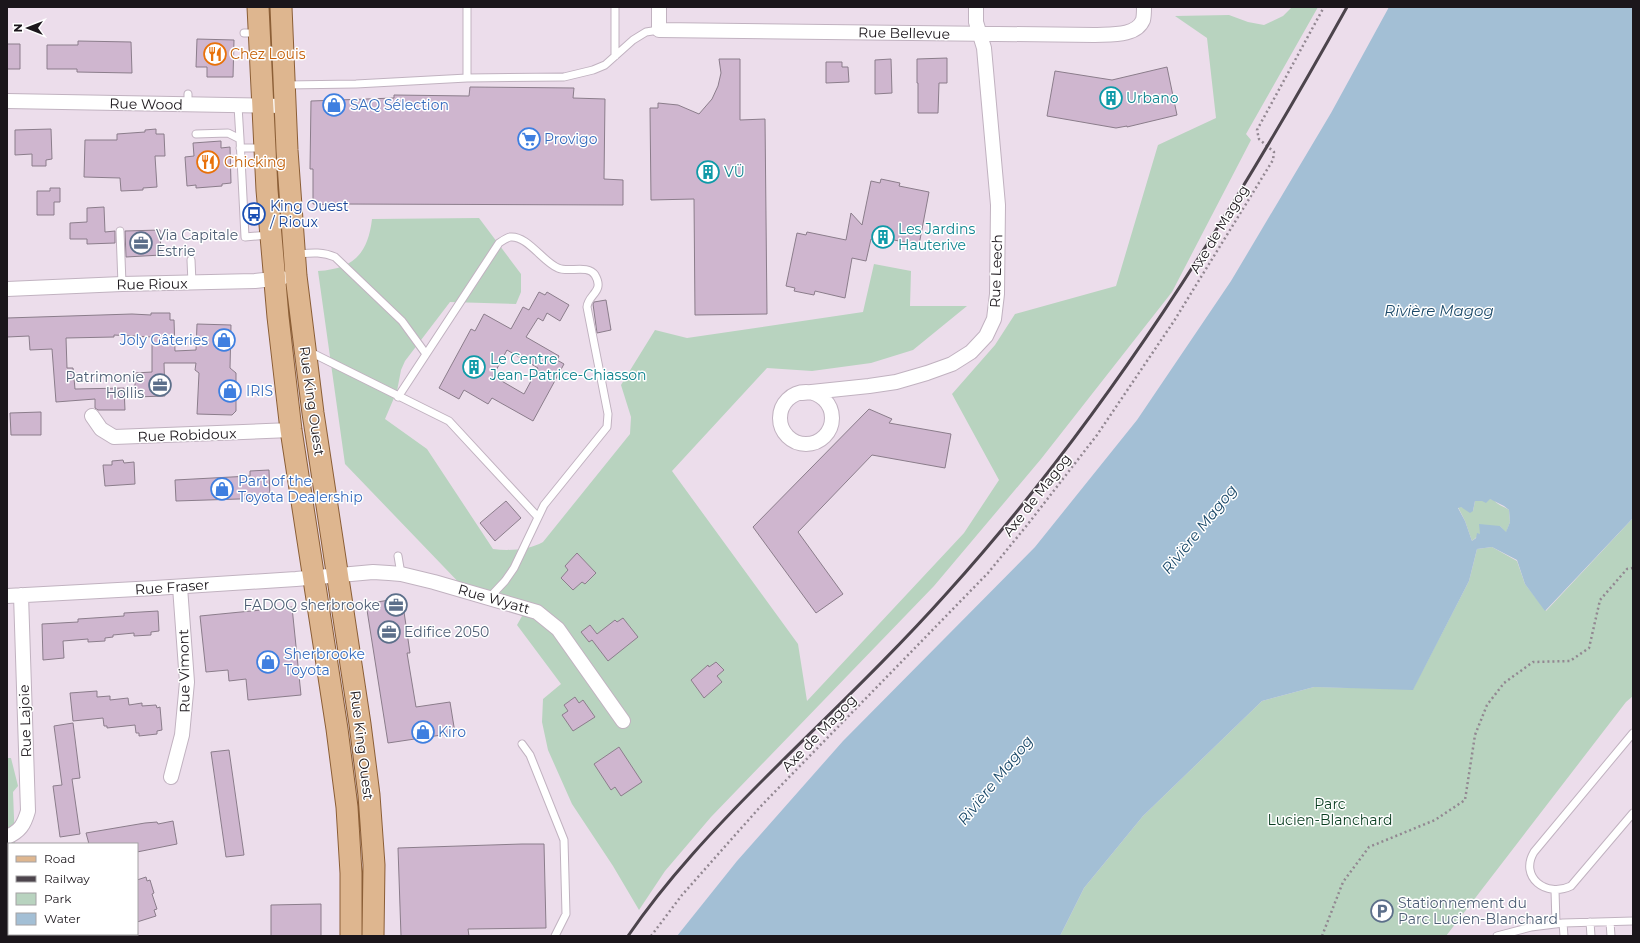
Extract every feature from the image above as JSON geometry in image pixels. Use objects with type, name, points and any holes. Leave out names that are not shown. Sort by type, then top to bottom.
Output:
[{"type":"main road","name":"Rue King Ouest","points":[[258,7],[251,33],[262,106],[275,279],[291,430],[337,729],[347,808],[351,873],[351,936]]},
{"type":"main road","name":"Rue King Ouest","points":[[281,7],[284,106],[296,276],[304,349],[360,724],[369,795],[374,865],[373,936]]},
{"type":"street","points":[[659,7],[659,30]]},
{"type":"street","name":"Rue Leech","points":[[802,393],[896,382],[952,364],[971,352],[986,336],[994,319],[998,294],[998,205],[984,48],[976,22],[976,7]]},
{"type":"street","name":"Rue Bellevue","points":[[659,30],[1094,35],[1119,34],[1137,28],[1144,13]]},
{"type":"street","name":"Rue Wood","points":[[7,102],[188,99],[238,106],[284,106]]},
{"type":"street","name":"Rue Rioux","points":[[7,289],[122,284],[255,281],[296,276]]},
{"type":"street","name":"Rue Robidoux","points":[[92,416],[101,429],[114,437],[291,430]]},
{"type":"street","name":"Rue Wyatt","points":[[337,576],[373,572],[401,574],[537,612],[554,625],[623,721]]},
{"type":"street","name":"Rue Fraser","points":[[14,596],[180,587],[337,576]]},
{"type":"street","name":"Rue Vimont","points":[[171,777],[182,735],[186,689],[180,587]]},
{"type":"street","name":"Rue Lajoie","points":[[7,837],[18,832],[24,823],[28,811],[14,596]]},
{"type":"lane","points":[[467,7],[467,78]]},
{"type":"lane","points":[[615,7],[615,56]]},
{"type":"lane","points":[[284,85],[356,84],[467,78],[564,77],[593,70],[605,65],[634,40],[646,32],[659,30]]},
{"type":"lane","points":[[238,106],[245,237],[271,235]]},
{"type":"lane","points":[[196,134],[228,133],[240,139]]},
{"type":"lane","points":[[240,148],[264,148]]},
{"type":"lane","points":[[120,231],[122,284]]},
{"type":"lane","points":[[398,397],[499,243],[509,237],[516,238],[526,242],[556,268],[564,270],[589,270],[594,274],[598,283],[598,290],[588,301],[587,307],[608,414],[607,427],[544,505],[537,516],[514,568],[505,581],[489,598]]},
{"type":"lane","points":[[294,254],[318,252],[335,257],[402,321],[426,354]]},
{"type":"lane","points":[[191,260],[192,283]]},
{"type":"lane","points":[[304,349],[449,421],[537,516]]},
{"type":"lane","points":[[398,556],[401,574]]},
{"type":"lane","points":[[1633,733],[1530,858],[1530,868],[1536,882],[1541,887],[1555,890],[1564,889],[1576,880],[1633,813]]},
{"type":"lane","points":[[522,744],[530,755],[564,840],[566,914],[555,936]]},
{"type":"lane","points":[[1555,890],[1560,924],[1564,936]]},
{"type":"lane","points":[[1497,936],[1531,927],[1590,922],[1633,921]]},
{"type":"lane","points":[[1590,922],[1591,936]]},
{"type":"lane","points":[[1610,922],[1612,936]]},
{"type":"lane","points":[[1531,927],[1531,936]]},
{"type":"path","name":"Axe de Magog","points":[[651,936],[682,895],[760,807],[988,573],[1097,436],[1174,321],[1273,160],[1274,152],[1259,139],[1257,130],[1324,7]]},
{"type":"path","points":[[1322,936],[1344,882],[1369,847],[1435,820],[1465,800],[1475,735],[1487,705],[1504,683],[1533,662],[1570,661],[1589,648],[1600,600],[1627,569],[1633,568]]},
{"type":"green space","points":[[1292,7],[1318,7],[1246,134],[1251,140],[1172,292],[1041,459],[934,586],[711,817],[665,871],[639,910],[613,866],[572,804],[548,750],[542,722],[543,699],[561,684],[517,625],[526,609],[467,591],[345,464],[318,271],[341,267],[357,257],[367,242],[372,219],[479,218],[521,274],[521,292],[516,304],[450,302],[405,361],[401,370],[397,391],[385,419],[427,449],[493,549],[499,550],[532,547],[543,542],[630,434],[631,417],[621,385],[655,330],[687,338],[863,312],[874,264],[911,271],[910,306],[967,306],[913,350],[871,363],[812,371],[767,368],[672,471],[798,644],[807,701],[964,533],[999,480],[952,394],[995,345],[1015,314],[1116,286],[1158,145],[1216,118],[1207,38],[1175,16],[1229,15],[1248,22],[1264,25],[1283,16]]},
{"type":"green space","points":[[1490,499],[1509,510],[1510,522],[1506,533],[1500,526],[1498,526],[1480,534],[1472,541],[1458,507],[1473,511],[1475,501]]},
{"type":"green space","name":"Parc Lucien-Blanchard","points":[[1633,518],[1633,696],[1626,702],[1446,936],[1060,936],[1084,888],[1143,816],[1262,701],[1314,687],[1413,689],[1469,581],[1477,549],[1492,547],[1517,561],[1525,584],[1546,611]]},
{"type":"green space","points":[[7,758],[11,758],[18,786],[13,792],[15,843],[8,843],[8,935],[19,936],[7,936]]},
{"type":"water","name":"Rivière Magog","points":[[1389,7],[1633,7],[1633,518],[1545,611],[1525,584],[1517,560],[1492,547],[1477,549],[1469,581],[1413,690],[1314,687],[1262,701],[1143,816],[1084,888],[1060,936],[677,936],[737,861],[843,741],[1035,547],[1137,420],[1231,281],[1331,113]],"holes":[[[1490,499],[1509,510],[1510,522],[1506,532],[1500,526],[1479,524],[1480,534],[1477,533],[1476,538],[1472,541],[1465,521],[1458,508],[1461,507],[1470,513],[1473,511],[1475,501],[1482,501],[1486,503]]]},
{"type":"building","name":"Chez Louis","points":[[197,39],[234,40],[233,77],[207,77],[207,67],[196,67]]},
{"type":"building","points":[[78,41],[131,42],[132,73],[77,72],[77,69],[47,69],[47,45],[78,45]]},
{"type":"building","points":[[7,44],[20,44],[20,69],[7,69]]},
{"type":"building","points":[[947,58],[947,83],[939,83],[938,113],[918,113],[917,59]]},
{"type":"building","name":"VÜ","points":[[719,59],[740,59],[740,120],[765,119],[767,314],[695,315],[694,199],[651,200],[650,108],[658,108],[658,103],[678,105],[699,114],[712,99],[718,86],[721,73]]},
{"type":"building","points":[[891,59],[892,93],[875,94],[875,60]]},
{"type":"building","points":[[826,62],[842,62],[842,67],[848,67],[849,82],[826,83]]},
{"type":"building","name":"Urbano","points":[[1167,67],[1177,115],[1127,127],[1116,128],[1047,116],[1055,71],[1112,80]]},
{"type":"building","points":[[470,87],[574,88],[573,98],[605,99],[604,179],[623,180],[623,205],[313,204],[313,169],[310,169],[311,101],[394,98],[394,95],[469,96]]},
{"type":"building","points":[[51,129],[52,159],[46,160],[46,166],[32,166],[32,154],[15,155],[15,130]]},
{"type":"building","points":[[156,129],[156,134],[164,134],[165,156],[155,156],[157,187],[143,188],[143,190],[121,191],[120,178],[84,177],[85,140],[117,140],[117,134],[145,132],[145,130]]},
{"type":"building","name":"Chicking","points":[[221,141],[221,148],[230,147],[231,183],[222,184],[222,186],[196,188],[196,185],[187,186],[185,157],[194,156],[193,143]]},
{"type":"building","name":"Les Jardins Hauterive","points":[[881,179],[900,183],[899,186],[929,192],[919,245],[889,239],[888,243],[871,239],[866,261],[852,258],[845,298],[815,291],[814,295],[794,291],[795,288],[786,286],[797,233],[806,235],[807,232],[846,240],[851,213],[862,225],[871,181],[880,183]]},
{"type":"building","points":[[50,188],[60,188],[60,202],[54,202],[54,215],[37,215],[37,191],[50,191]]},
{"type":"building","points":[[104,207],[105,232],[115,231],[115,243],[87,244],[87,239],[70,239],[70,223],[87,222],[87,208]]},
{"type":"building","name":"Via Capitale Estrie","points":[[160,230],[161,255],[126,257],[125,231]]},
{"type":"building","name":"Le Centre Jean-Patrice-Chiasson","points":[[539,292],[545,295],[547,292],[569,305],[560,321],[547,313],[543,321],[538,318],[526,337],[559,356],[557,360],[564,364],[533,421],[492,398],[488,404],[464,390],[459,399],[439,388],[471,329],[475,331],[484,314],[511,329],[523,307],[529,310]],"holes":[[[507,350],[538,368],[524,394],[493,376]]]},
{"type":"building","points":[[606,300],[611,330],[597,333],[593,304],[594,302]]},
{"type":"building","points":[[151,313],[170,313],[170,320],[174,320],[175,351],[196,350],[197,324],[231,325],[230,368],[236,373],[236,411],[232,415],[197,414],[199,373],[195,370],[196,363],[164,363],[165,396],[135,397],[135,373],[152,372],[152,337],[114,335],[114,337],[66,338],[67,368],[73,368],[75,389],[124,388],[125,410],[98,410],[95,408],[95,399],[56,402],[52,349],[30,350],[29,336],[7,337],[7,318],[132,314],[151,315]]},
{"type":"building","points":[[869,409],[892,419],[889,423],[951,434],[945,468],[872,455],[798,532],[843,594],[816,613],[753,527]]},
{"type":"building","points":[[41,412],[41,435],[11,435],[10,413]]},
{"type":"building","points":[[123,460],[124,463],[134,462],[135,484],[105,486],[103,465],[112,465],[112,461]]},
{"type":"building","name":"Part of the Toyota Dealership","points":[[269,470],[270,498],[176,501],[175,480],[250,476],[250,471]]},
{"type":"building","points":[[506,501],[521,518],[495,541],[480,523]]},
{"type":"building","points":[[577,553],[596,573],[585,584],[582,582],[573,590],[561,578],[568,570],[565,566]]},
{"type":"building","points":[[402,598],[410,653],[407,653],[416,707],[450,702],[455,733],[388,743],[367,610],[371,603]]},
{"type":"building","points":[[292,607],[301,695],[248,700],[246,679],[229,681],[228,670],[206,672],[200,616]]},
{"type":"building","points":[[158,611],[159,631],[151,632],[151,635],[134,636],[134,633],[113,635],[113,637],[105,638],[105,641],[88,642],[88,639],[63,641],[64,658],[43,660],[42,624],[78,622],[78,619],[124,616],[124,613]]},
{"type":"building","points":[[623,618],[638,637],[608,661],[592,640],[589,642],[581,632],[590,625],[597,634],[615,620],[617,622]]},
{"type":"building","points":[[716,662],[724,670],[717,676],[722,682],[704,698],[691,680],[708,665],[709,667]]},
{"type":"building","points":[[97,691],[97,697],[110,696],[110,700],[128,698],[129,705],[142,703],[142,706],[156,705],[157,708],[160,707],[162,730],[157,731],[157,734],[139,736],[139,733],[136,733],[135,725],[107,728],[107,726],[104,726],[103,718],[73,721],[70,693]]},
{"type":"building","points":[[575,697],[579,703],[583,700],[595,717],[573,731],[562,715],[568,711],[564,705]]},
{"type":"building","points":[[73,723],[80,778],[72,779],[80,834],[60,837],[53,786],[62,785],[54,726]]},
{"type":"building","points":[[619,747],[642,782],[621,796],[615,787],[611,790],[594,764]]},
{"type":"building","points":[[229,750],[244,855],[226,857],[211,752]]},
{"type":"building","points":[[173,821],[177,844],[138,852],[138,843],[89,843],[86,833],[145,823],[157,822],[158,824]]},
{"type":"building","points":[[544,844],[546,928],[468,929],[469,936],[401,936],[398,848]]},
{"type":"building","points":[[146,877],[147,881],[150,880],[154,893],[152,894],[157,909],[154,910],[156,916],[138,922],[138,880]]},
{"type":"building","points":[[321,904],[321,936],[271,936],[271,905]]},
{"type":"railway","points":[[628,936],[675,874],[710,835],[880,664],[947,593],[1005,526],[1060,456],[1113,385],[1164,312],[1212,237],[1347,7]]},
{"type":"place","name":"Chez Louis","points":[[215,54]]},
{"type":"place","name":"Urbano","points":[[1111,98]]},
{"type":"place","name":"SAQ Sélection","points":[[334,105]]},
{"type":"place","name":"Provigo","points":[[529,139]]},
{"type":"place","name":"Chicking","points":[[208,162]]},
{"type":"place","name":"VÜ","points":[[708,172]]},
{"type":"place","name":"King Ouest / Rioux","points":[[254,214]]},
{"type":"place","name":"Les Jardins Hauterive","points":[[883,237]]},
{"type":"place","name":"Via Capitale Estrie","points":[[141,243]]},
{"type":"place","name":"Joly Gâteries","points":[[224,340]]},
{"type":"place","name":"Le Centre Jean-Patrice-Chiasson","points":[[474,367]]},
{"type":"place","name":"Patrimonie Hollis","points":[[160,385]]},
{"type":"place","name":"IRIS","points":[[230,391]]},
{"type":"place","name":"Part of the Toyota Dealership","points":[[222,489]]},
{"type":"place","name":"FADOQ sherbrooke","points":[[396,605]]},
{"type":"place","name":"Edifice 2050","points":[[389,632]]},
{"type":"place","name":"Sherbrooke Toyota","points":[[268,662]]},
{"type":"place","name":"Kiro","points":[[423,732]]},
{"type":"place","name":"Stationnement du Parc Lucien-Blanchard","points":[[1382,911]]}]
